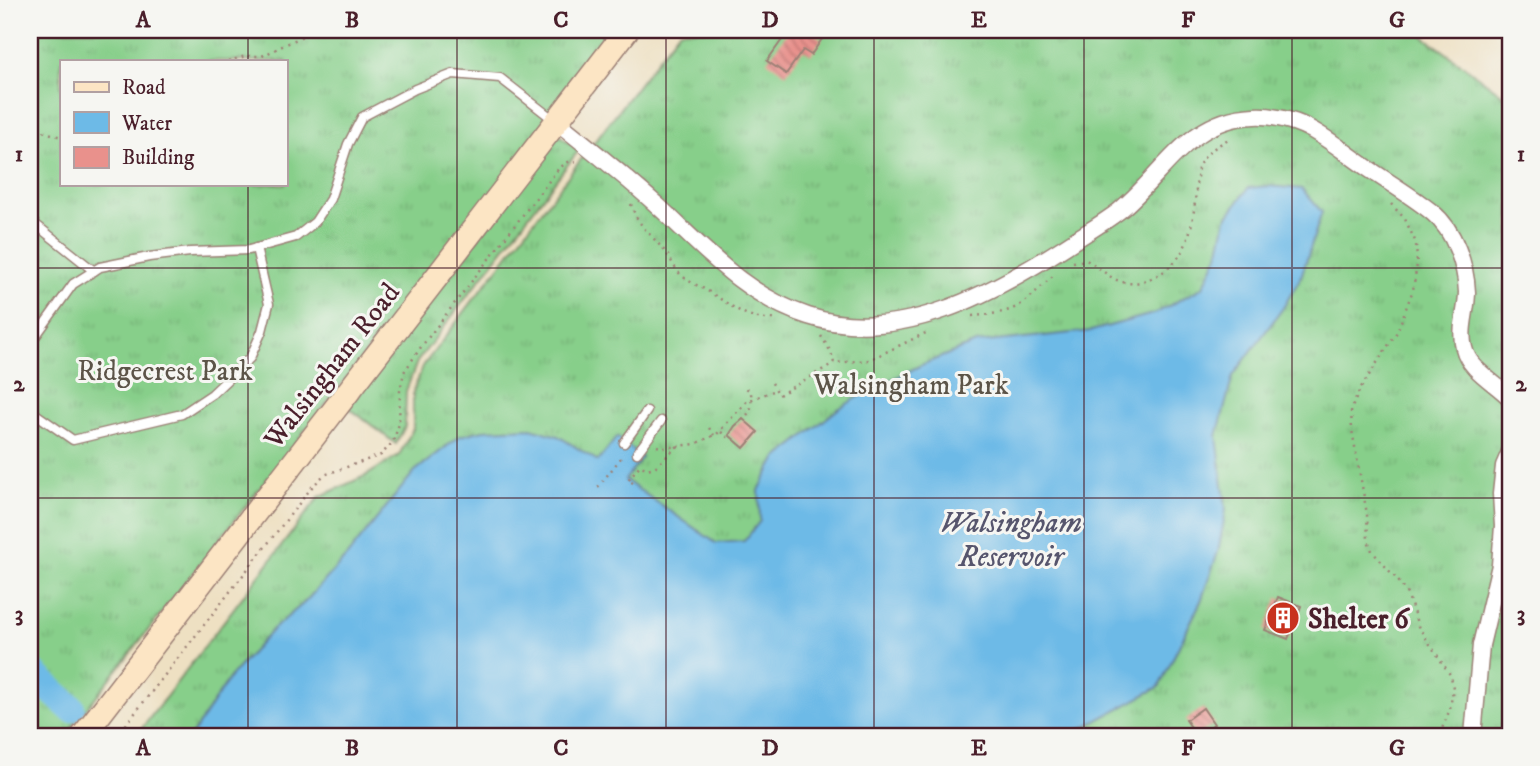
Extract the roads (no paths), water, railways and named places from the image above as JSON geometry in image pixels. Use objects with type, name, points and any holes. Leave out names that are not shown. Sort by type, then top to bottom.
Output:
[{"type":"street","name":"Walsingham Road","points":[[83,736],[627,30]]},
{"type":"street","points":[[556,121],[658,206],[729,274],[766,298],[806,316],[835,324],[869,324],[920,317],[964,302],[1028,270],[1119,211],[1191,138],[1220,123],[1253,116],[1281,118],[1308,127],[1436,215],[1452,239],[1463,263],[1467,293],[1462,328],[1464,351],[1480,372],[1510,398]]},
{"type":"street","points":[[1473,736],[1480,645],[1500,565],[1503,526],[1501,494],[1504,467],[1510,452]]},
{"type":"lane","points":[[30,344],[73,284],[100,267],[149,257],[256,248],[296,237],[315,222],[330,199],[348,144],[362,117],[415,89],[453,74],[500,78],[556,121]]},
{"type":"lane","points":[[30,220],[94,271]]},
{"type":"lane","points":[[30,411],[73,440],[182,414],[212,394],[250,358],[262,331],[269,304],[256,248]]},
{"type":"lane","points":[[624,443],[647,411]]},
{"type":"lane","points":[[637,453],[661,421]]},
{"type":"water","name":"Walsingham Reservoir","points":[[1268,186],[1302,189],[1322,212],[1301,277],[1283,308],[1233,376],[1217,436],[1226,510],[1218,552],[1201,601],[1159,687],[1068,736],[191,736],[230,677],[273,629],[305,602],[347,556],[415,471],[460,436],[483,430],[531,428],[558,436],[598,461],[617,437],[642,457],[625,480],[716,543],[744,541],[760,521],[759,490],[776,459],[838,409],[921,365],[976,343],[1091,331],[1156,313],[1203,287],[1218,255],[1226,219],[1248,188]]},
{"type":"waterway","points":[[30,671],[71,708]]},
{"type":"place","name":"Shelter 6","points":[[1283,618]]},
{"type":"park label","name":"Ridgecrest Park","points":[[165,370]]},
{"type":"park label","name":"Walsingham Park","points":[[911,384]]}]
